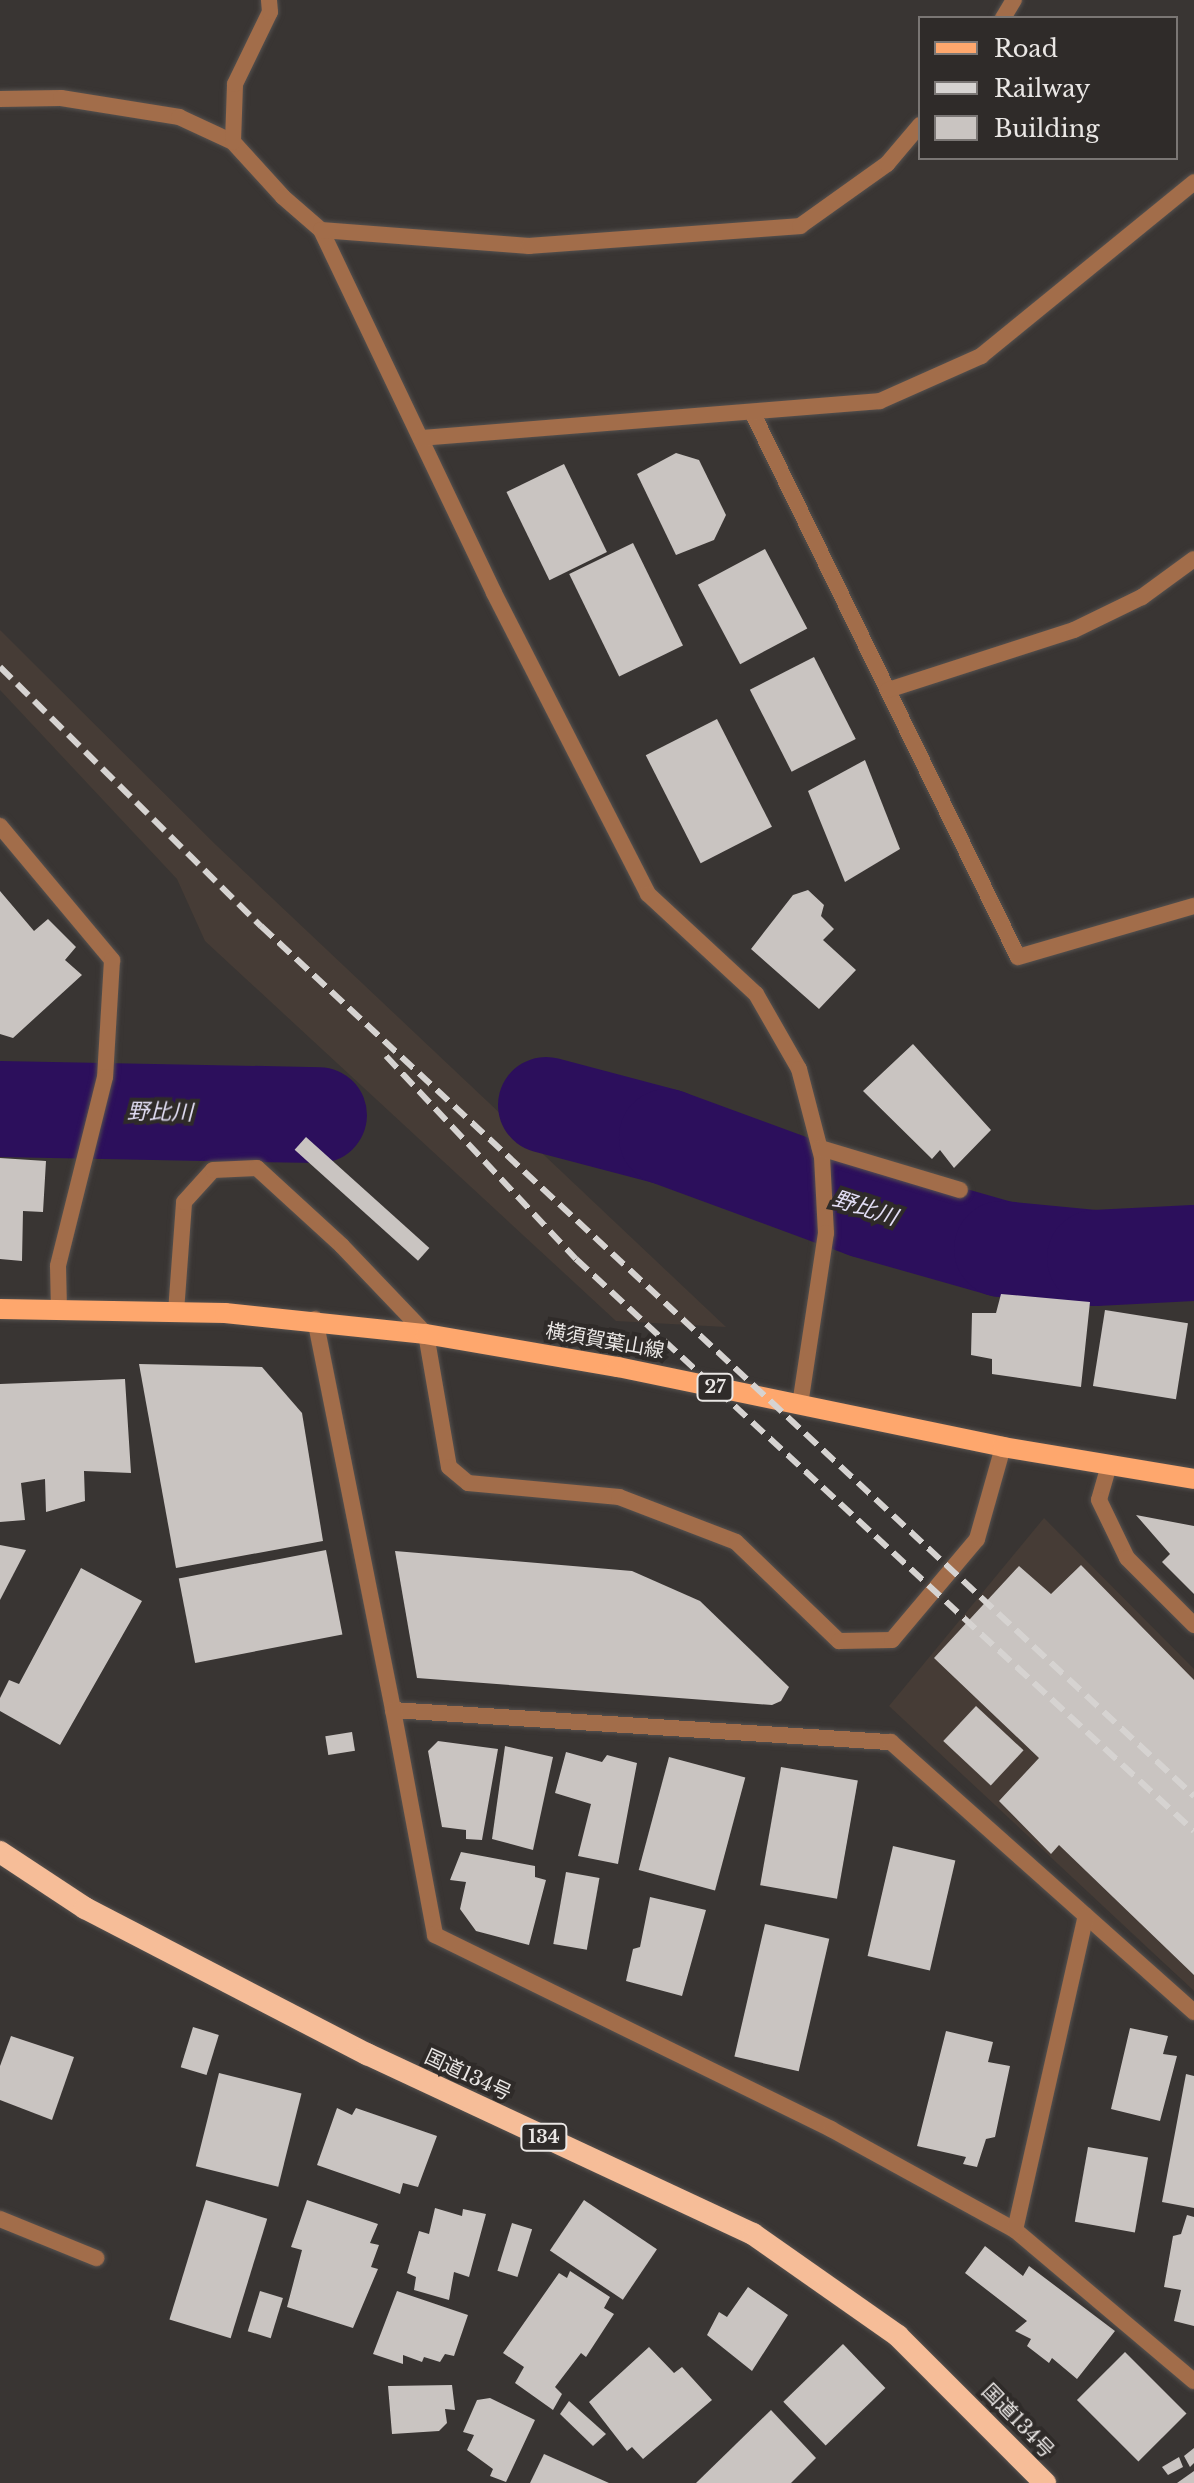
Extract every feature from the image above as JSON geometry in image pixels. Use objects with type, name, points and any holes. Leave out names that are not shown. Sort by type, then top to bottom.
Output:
[{"type":"highway","name":"国道134号","points":[[0,1852],[85,1908],[367,2054],[753,2234],[898,2336],[1045,2483]]},
{"type":"main road","name":"横須賀葉山線","points":[[0,1309],[176,1312],[315,1319],[426,1334],[800,1404],[1003,1447],[1194,1479]]},
{"type":"street","points":[[233,142],[235,84],[270,12],[269,0]]},
{"type":"street","points":[[0,99],[61,98],[179,117],[233,142],[321,230],[648,894],[756,994],[799,1069],[821,1152],[826,1233],[800,1404]]},
{"type":"street","points":[[321,230],[529,246],[800,226],[887,164],[918,127]]},
{"type":"street","points":[[421,438],[548,424],[753,414],[880,401],[981,356],[1194,182]]},
{"type":"street","points":[[753,414],[1018,957],[1194,906]]},
{"type":"street","points":[[888,690],[1074,630],[1142,597],[1194,559]]},
{"type":"street","points":[[0,826],[112,960],[105,1077],[58,1266],[59,1309]]},
{"type":"street","points":[[821,1152],[960,1190]]},
{"type":"street","points":[[176,1312],[184,1202],[213,1170],[257,1168],[342,1246],[426,1334],[449,1467],[468,1483],[619,1497],[736,1542],[839,1641],[892,1640],[977,1539],[1003,1447]]},
{"type":"street","points":[[315,1319],[435,1935],[831,2129],[1015,2230],[1194,2381]]},
{"type":"street","points":[[1109,1465],[1099,1500],[1127,1558],[1194,1625]]},
{"type":"street","points":[[393,1710],[891,1742],[1194,2012]]},
{"type":"street","points":[[1015,2230],[1086,1916]]},
{"type":"street","points":[[0,2219],[96,2258]]},
{"type":"shaded area","points":[[0,630],[216,845],[726,1327],[616,1321],[205,941],[177,879],[0,690]]},
{"type":"shaded area","points":[[1044,1518],[1194,1669],[1194,1991],[889,1706]]},
{"type":"building","points":[[676,453],[699,460],[726,515],[714,540],[676,555],[637,474]]},
{"type":"building","points":[[564,464],[607,552],[549,580],[506,492]]},
{"type":"building","points":[[633,543],[683,645],[619,677],[569,574]]},
{"type":"building","points":[[765,549],[807,628],[740,664],[698,585]]},
{"type":"building","points":[[814,657],[856,739],[792,772],[750,690]]},
{"type":"building","points":[[717,719],[772,827],[701,863],[646,755]]},
{"type":"building","points":[[865,760],[900,849],[845,882],[808,791]]},
{"type":"building","points":[[808,890],[824,905],[821,916],[834,929],[823,940],[856,970],[819,1009],[751,949],[793,895]]},
{"type":"building","points":[[0,891],[34,931],[48,919],[76,947],[65,960],[82,975],[13,1038],[0,1034]]},
{"type":"building","points":[[913,1044],[991,1130],[954,1168],[940,1150],[932,1159],[863,1091]]},
{"type":"building","points":[[306,1137],[429,1248],[418,1261],[295,1150]]},
{"type":"building","points":[[0,1158],[46,1161],[43,1212],[23,1211],[22,1261],[0,1259]]},
{"type":"building","points":[[1001,1294],[1090,1302],[1081,1387],[992,1374],[992,1359],[971,1355],[972,1313],[996,1313]]},
{"type":"building","points":[[1105,1310],[1188,1323],[1176,1399],[1093,1386]]},
{"type":"building","points":[[139,1364],[262,1367],[302,1413],[323,1541],[176,1568]]},
{"type":"building","points":[[125,1379],[131,1473],[84,1471],[85,1501],[46,1512],[45,1479],[21,1483],[25,1520],[0,1522],[0,1384]]},
{"type":"building","points":[[1136,1515],[1194,1526],[1194,1594],[1162,1562],[1170,1554]]},
{"type":"building","points":[[0,1545],[26,1550],[0,1600]]},
{"type":"building","points":[[326,1550],[342,1634],[195,1663],[179,1579]]},
{"type":"building","points":[[395,1551],[632,1571],[700,1601],[789,1687],[781,1701],[772,1705],[417,1678]]},
{"type":"building","points":[[1081,1565],[1194,1680],[1194,1975],[1059,1845],[1051,1854],[999,1801],[1039,1758],[934,1658],[1019,1566],[1051,1594]]},
{"type":"building","points":[[81,1568],[142,1601],[60,1745],[0,1711],[0,1698],[9,1680],[19,1684]]},
{"type":"building","points":[[976,1706],[1024,1750],[991,1785],[943,1741]]},
{"type":"building","points":[[352,1732],[355,1751],[328,1755],[325,1736]]},
{"type":"building","points":[[438,1741],[498,1749],[482,1840],[466,1839],[466,1830],[442,1827],[428,1751]]},
{"type":"building","points":[[505,1746],[553,1757],[533,1850],[492,1839]]},
{"type":"building","points":[[566,1752],[602,1762],[607,1755],[637,1763],[618,1864],[578,1856],[591,1804],[555,1793]]},
{"type":"building","points":[[669,1757],[745,1777],[715,1890],[639,1870]]},
{"type":"building","points":[[781,1767],[858,1781],[837,1899],[760,1885]]},
{"type":"building","points":[[893,1846],[955,1860],[930,1971],[868,1956]]},
{"type":"building","points":[[461,1852],[535,1866],[535,1877],[546,1880],[529,1945],[476,1931],[460,1909],[466,1882],[450,1880]]},
{"type":"building","points":[[566,1872],[599,1878],[587,1950],[553,1944]]},
{"type":"building","points":[[650,1897],[706,1910],[682,1996],[626,1981],[633,1949],[640,1947]]},
{"type":"building","points":[[765,1924],[829,1939],[799,2071],[734,2057]]},
{"type":"building","points":[[193,2027],[219,2035],[207,2075],[181,2067]]},
{"type":"building","points":[[1130,2028],[1168,2036],[1163,2054],[1177,2056],[1160,2121],[1111,2109]]},
{"type":"building","points":[[946,2031],[993,2042],[988,2062],[1010,2066],[995,2137],[986,2139],[977,2167],[963,2164],[966,2157],[917,2146]]},
{"type":"building","points":[[11,2036],[74,2057],[52,2120],[0,2100],[0,2066]]},
{"type":"building","points":[[219,2073],[301,2094],[278,2187],[196,2166]]},
{"type":"building","points":[[1186,2074],[1194,2076],[1194,2208],[1162,2202]]},
{"type":"building","points":[[337,2108],[352,2115],[356,2108],[437,2136],[418,2187],[403,2183],[400,2194],[317,2165]]},
{"type":"building","points":[[1088,2147],[1148,2158],[1135,2232],[1075,2222]]},
{"type":"building","points":[[206,2200],[267,2219],[231,2338],[169,2320]]},
{"type":"building","points":[[307,2200],[378,2224],[370,2243],[379,2245],[371,2267],[378,2269],[353,2328],[287,2307],[302,2250],[291,2247]]},
{"type":"building","points":[[584,2200],[657,2249],[623,2300],[550,2251]]},
{"type":"building","points":[[435,2208],[462,2216],[463,2209],[486,2214],[469,2277],[454,2272],[449,2300],[414,2290],[416,2277],[407,2273],[419,2231],[429,2234]]},
{"type":"building","points":[[1187,2215],[1194,2217],[1194,2326],[1174,2321],[1181,2290],[1164,2287],[1173,2236],[1181,2234]]},
{"type":"building","points":[[512,2223],[532,2229],[517,2277],[497,2271]]},
{"type":"building","points":[[985,2246],[1023,2276],[1029,2266],[1115,2331],[1077,2379],[1052,2358],[1049,2363],[1027,2346],[1031,2339],[1015,2331],[1027,2321],[965,2273]]},
{"type":"building","points":[[570,2271],[610,2297],[604,2308],[614,2314],[586,2357],[581,2353],[555,2387],[562,2394],[553,2410],[515,2383],[524,2367],[503,2353],[559,2273],[567,2278]]},
{"type":"building","points":[[748,2287],[788,2315],[752,2371],[707,2335],[719,2312],[727,2317]]},
{"type":"building","points":[[260,2291],[283,2298],[271,2338],[248,2331]]},
{"type":"building","points":[[397,2291],[468,2315],[454,2356],[445,2354],[440,2362],[424,2357],[422,2362],[403,2355],[403,2364],[373,2354]]},
{"type":"building","points":[[843,2344],[885,2388],[826,2446],[783,2402]]},
{"type":"building","points":[[649,2347],[674,2373],[682,2367],[712,2400],[643,2459],[632,2447],[627,2451],[589,2402]]},
{"type":"building","points":[[1125,2352],[1187,2414],[1138,2462],[1077,2400]]},
{"type":"building","points":[[452,2385],[455,2410],[445,2409],[447,2423],[439,2431],[392,2434],[388,2386]]},
{"type":"building","points":[[490,2398],[535,2420],[506,2482],[490,2476],[493,2469],[467,2450],[474,2435],[463,2432],[477,2400]]},
{"type":"building","points":[[569,2401],[606,2434],[593,2446],[560,2414]]},
{"type":"building","points":[[771,2410],[816,2458],[791,2483],[696,2483]]},
{"type":"building","points":[[1194,2448],[1194,2463],[1190,2467],[1184,2456]]},
{"type":"building","points":[[544,2454],[609,2483],[530,2483]]},
{"type":"building","points":[[1179,2457],[1183,2467],[1168,2475],[1162,2467]]},
{"type":"building","points":[[1194,2471],[1194,2483],[1177,2483]]},
{"type":"waterway","name":"野比川","points":[[546,1105],[667,1137],[865,1210],[1002,1249],[1095,1258],[1194,1253]]},
{"type":"waterway","name":"野比川","points":[[0,1109],[319,1115]]},
{"type":"railway","points":[[0,667],[261,926],[1194,1796]]},
{"type":"railway","points":[[386,1056],[576,1259],[1194,1831]]}]
